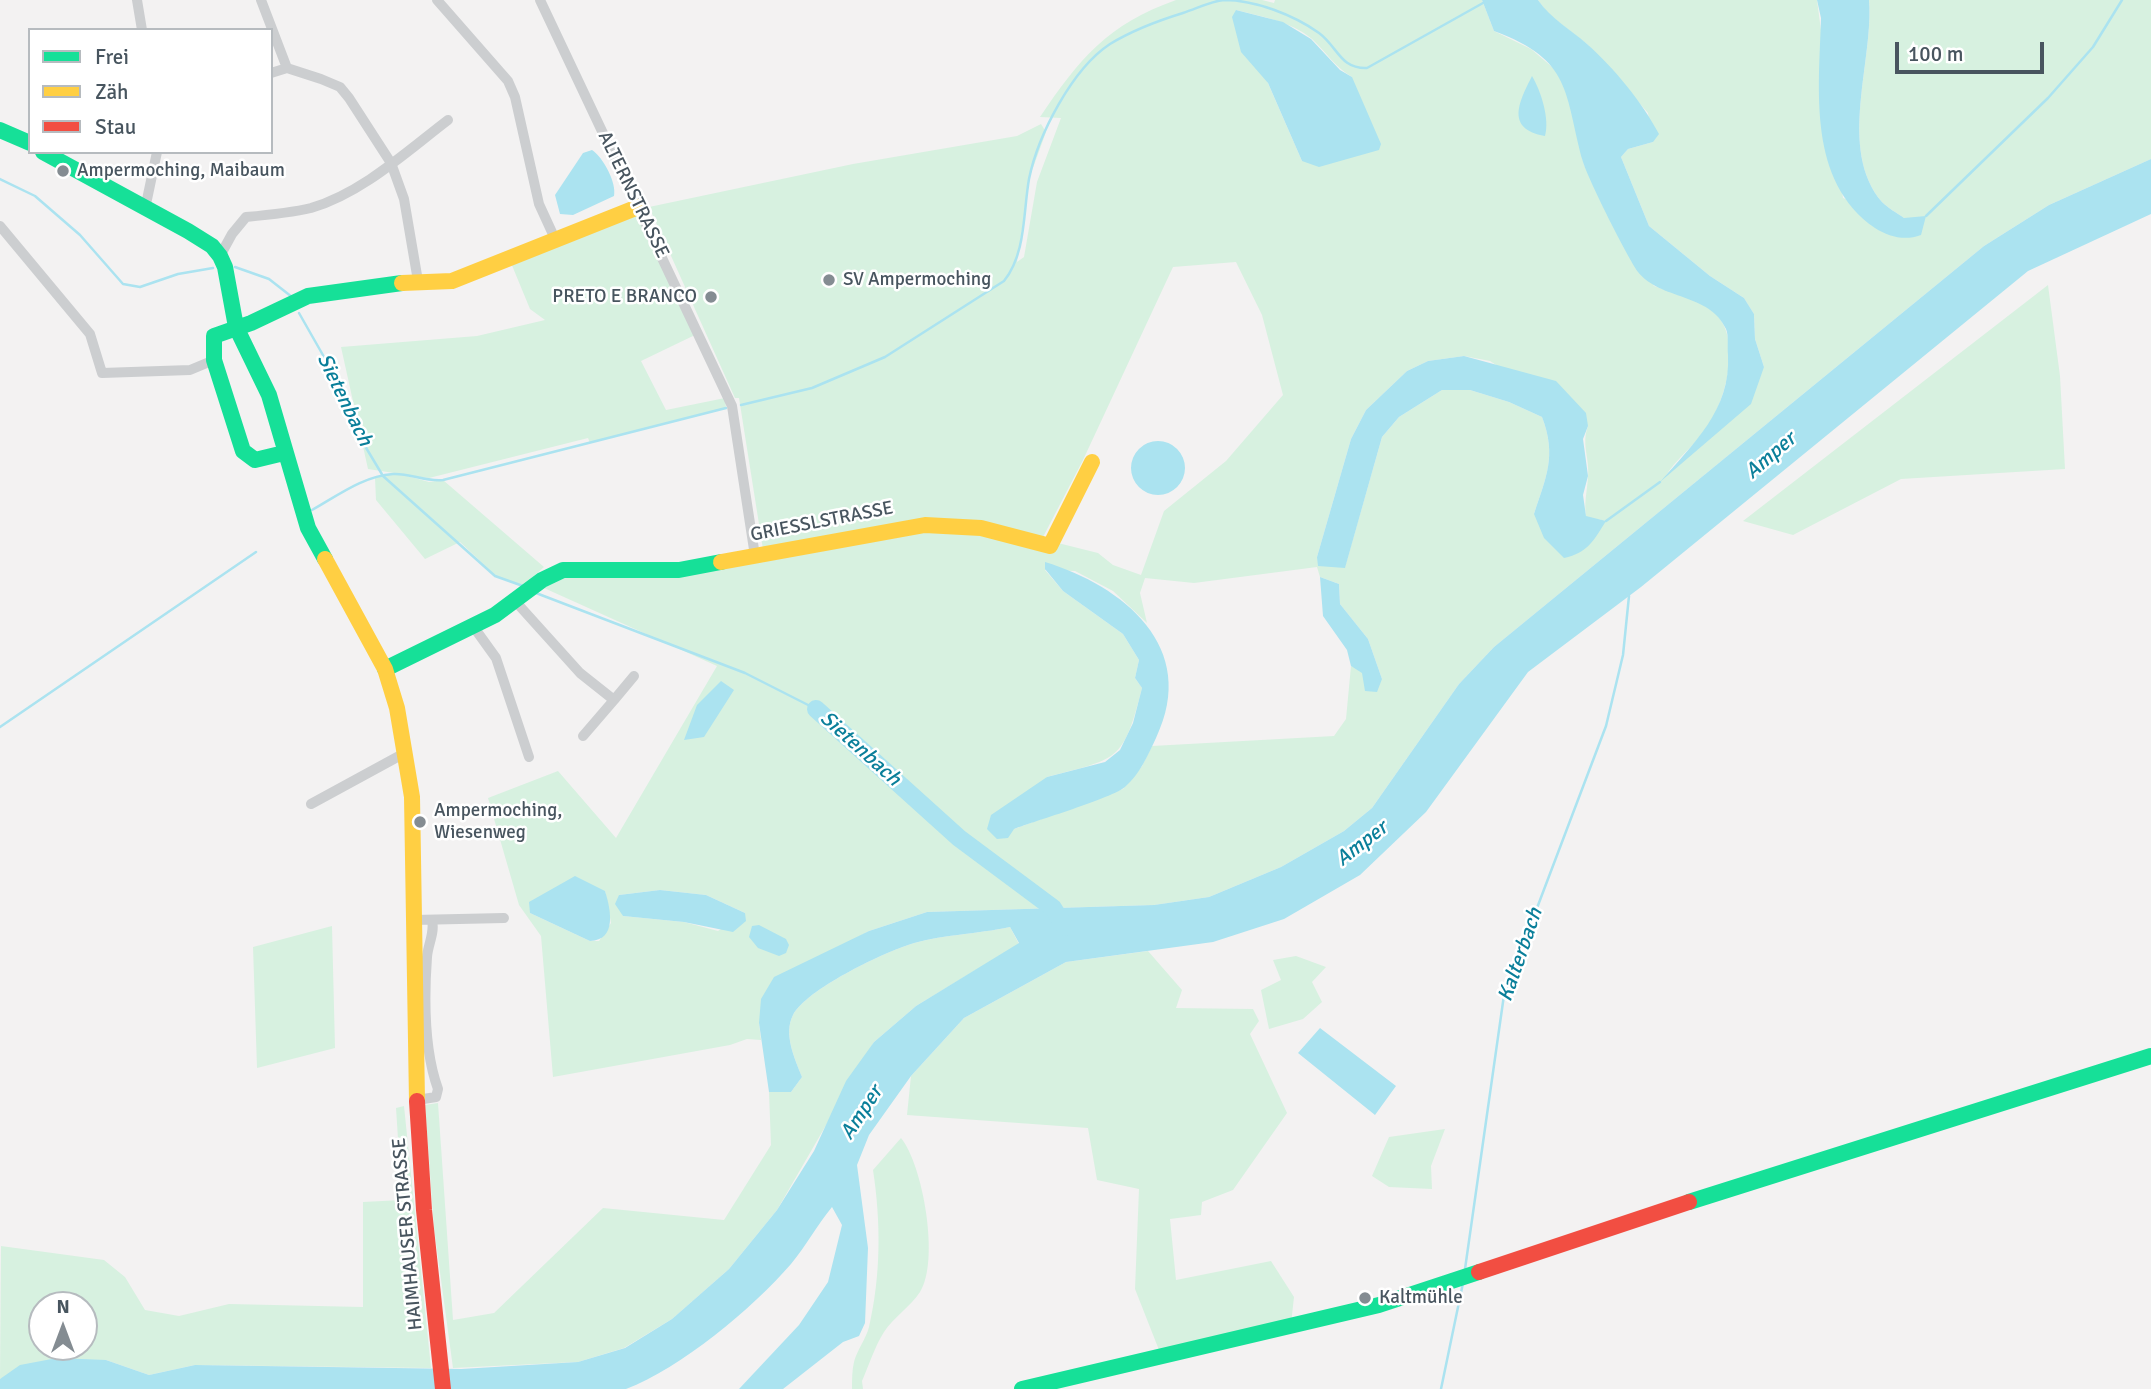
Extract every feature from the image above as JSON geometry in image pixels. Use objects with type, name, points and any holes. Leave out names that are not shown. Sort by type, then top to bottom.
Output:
[{"type":"main road","points":[[0,120],[0,129],[28,143]]},
{"type":"main road","points":[[47,154],[212,246],[220,256]]},
{"type":"main road","points":[[284,453],[255,460],[243,451],[214,359],[214,336],[308,296],[418,281],[452,281],[639,207]]},
{"type":"main road","name":"HAIMHAUSER STRASSE","points":[[220,256],[225,267],[236,327],[269,396],[297,500],[313,539],[384,669],[407,755],[414,839],[417,1100],[424,1210],[443,1389]]},
{"type":"main road","name":"GRIESSLSTRASSE","points":[[384,669],[473,626],[516,602],[542,580],[563,570],[679,570],[932,524],[981,528],[1050,546],[1092,462]]},
{"type":"main road","points":[[1022,1389],[1304,1325],[1441,1286],[1755,1180],[2151,1056]]},
{"type":"street","points":[[137,0],[142,28]]},
{"type":"street","points":[[261,0],[272,28]]},
{"type":"street","points":[[437,0],[508,81],[515,97],[539,204],[556,241]]},
{"type":"street","name":"ALTERNSTRASSE","points":[[540,0],[732,406],[755,556]]},
{"type":"street","points":[[273,31],[287,68]]},
{"type":"street","points":[[273,72],[287,68],[340,87],[391,163],[404,200],[418,281]]},
{"type":"street","points":[[220,256],[232,234],[246,217],[310,208],[334,199],[391,163],[448,120]]},
{"type":"street","points":[[145,209],[157,154]]},
{"type":"street","points":[[0,226],[90,334],[102,373],[190,370],[214,359]]},
{"type":"street","points":[[516,602],[580,673],[614,699]]},
{"type":"street","points":[[473,626],[496,658],[529,757]]},
{"type":"street","points":[[583,736],[634,676]]},
{"type":"street","points":[[311,804],[401,755],[407,755]]},
{"type":"street","points":[[414,920],[504,918]]},
{"type":"street","points":[[417,1100],[436,1097],[438,1089],[426,1010],[427,956],[434,929],[432,920]]},
{"type":"green space","points":[[1176,0],[1262,0],[1274,3],[1275,0],[1482,0],[1494,31],[1531,49],[1558,72],[1568,92],[1584,165],[1654,286],[1701,303],[1723,323],[1730,353],[1720,402],[1707,428],[1665,477],[1764,367],[1755,339],[1754,314],[1744,298],[1710,276],[1649,226],[1621,157],[1628,149],[1653,142],[1648,113],[1588,45],[1548,14],[1538,0],[1817,0],[1843,198],[1904,218],[1882,202],[1869,181],[1862,157],[1860,104],[1869,0],[2151,0],[2151,159],[2049,205],[1984,246],[1494,647],[1459,684],[1372,808],[1344,831],[1281,867],[1209,897],[1154,905],[927,912],[869,931],[829,953],[759,1023],[761,1040],[747,1039],[730,1045],[553,1077],[541,936],[519,905],[488,798],[558,771],[616,838],[717,666],[544,588],[571,575],[765,562],[739,398],[735,398],[649,207],[853,164],[1017,136],[1041,124],[1046,132],[1030,176],[1017,262],[1024,257],[1037,182],[1061,118],[1040,117],[1068,78],[1097,46],[1113,32]],"holes":[[[1236,10],[1276,20],[1304,33],[1352,77],[1302,161]],[[1236,262],[1262,315],[1283,395],[1226,461],[1164,511],[1141,575],[1113,565],[1098,553],[1042,539],[1083,460],[1173,267]],[[1464,356],[1490,361],[1588,426],[1585,439],[1588,470],[1586,517],[1606,521],[1534,514],[1546,477],[1549,455],[1549,443],[1542,417],[1509,402],[1470,390],[1442,390],[1399,417],[1382,437],[1345,567],[1317,557],[1351,439],[1366,410],[1407,371],[1428,361]],[[1317,567],[1320,577],[1339,584],[1340,604],[1368,639],[1382,679],[1351,666],[1346,719],[1334,736],[1152,746],[1142,766],[1123,789],[1014,829],[1047,777],[1089,766],[1114,754],[1129,731],[1142,688],[1135,678],[1139,660],[1123,634],[1063,591],[1045,570],[1075,571],[1113,591],[1147,623],[1140,593],[1145,578],[1194,583]],[[660,890],[706,895],[745,913],[718,931],[684,922],[623,916],[619,895]],[[605,891],[611,923],[599,941],[590,941],[530,913]]]},
{"type":"green space","points":[[635,213],[695,335],[641,361],[666,410],[725,398],[726,408],[590,443],[588,438],[429,478],[404,475],[429,482],[443,480],[544,567],[523,586],[497,577],[460,542],[425,559],[376,500],[375,478],[394,473],[368,469],[341,347],[477,336],[545,320],[530,309],[511,263]]},
{"type":"green space","points":[[2048,285],[2060,376],[2065,469],[1901,479],[1793,535],[1743,521]]},
{"type":"green space","points":[[332,926],[335,1048],[257,1068],[253,947]]},
{"type":"green space","points":[[1010,927],[1019,944],[916,1006],[874,1042],[777,1210],[729,1269],[672,1319],[624,1348],[578,1362],[453,1368],[434,1228],[425,1105],[438,1103],[453,1320],[494,1313],[603,1208],[724,1220],[771,1145],[769,1092],[791,1092],[802,1077],[791,1046],[790,1022],[801,1005],[813,994],[863,964],[908,945]]},
{"type":"green space","points":[[1148,951],[1182,990],[1176,1008],[1253,1009],[1259,1021],[1250,1034],[1287,1113],[1233,1190],[1202,1202],[1201,1215],[1170,1219],[1176,1280],[1271,1261],[1294,1297],[1291,1324],[1159,1350],[1135,1289],[1139,1189],[1097,1180],[1088,1128],[907,1115],[911,1076],[964,1018],[1066,962]]},
{"type":"green space","points":[[1296,956],[1326,967],[1312,982],[1322,1002],[1303,1019],[1269,1029],[1261,990],[1281,980],[1273,960]]},
{"type":"green space","points":[[404,1106],[431,1368],[195,1365],[149,1375],[106,1360],[0,1379],[1,1246],[104,1260],[125,1277],[145,1310],[179,1316],[229,1304],[363,1307],[363,1202],[402,1200],[396,1108]]},
{"type":"green space","points":[[1445,1129],[1431,1166],[1432,1189],[1389,1187],[1372,1176],[1389,1137]]},
{"type":"green space","points":[[901,1138],[909,1151],[922,1190],[929,1237],[926,1278],[920,1292],[881,1337],[862,1381],[863,1389],[852,1389],[854,1362],[869,1327],[878,1268],[873,1170]]},
{"type":"water","points":[[1482,0],[1538,0],[1617,75],[1636,98],[1659,134],[1653,142],[1628,149],[1621,157],[1649,226],[1710,276],[1744,298],[1754,314],[1755,339],[1764,367],[1751,404],[1660,482],[1697,440],[1717,409],[1727,375],[1726,329],[1719,317],[1709,309],[1659,288],[1638,272],[1587,172],[1561,82],[1552,67],[1539,54],[1494,31]]},
{"type":"water","points":[[1817,0],[1869,0],[1860,104],[1862,157],[1869,181],[1884,204],[1904,218],[1926,216],[1921,235],[1897,237],[1875,228],[1853,208],[1838,185],[1828,160],[1822,132],[1819,104],[1821,18]]},
{"type":"water","points":[[1236,10],[1283,22],[1311,39],[1340,70],[1352,77],[1381,144],[1379,150],[1319,167],[1302,161],[1268,83],[1241,52],[1232,17]]},
{"type":"water","points":[[1532,76],[1544,105],[1545,136],[1532,132],[1520,121],[1520,105]]},
{"type":"water","points":[[592,150],[608,171],[614,196],[573,215],[560,214],[555,195],[583,153]]},
{"type":"water","name":"Amper","points":[[2151,159],[2151,214],[2028,271],[1641,587],[1528,672],[1426,812],[1360,875],[1284,919],[1213,942],[1066,962],[964,1018],[911,1076],[869,1135],[857,1165],[868,1248],[865,1323],[859,1336],[843,1342],[783,1389],[739,1389],[799,1325],[828,1282],[842,1225],[832,1207],[791,1264],[736,1318],[670,1367],[626,1389],[0,1389],[0,1379],[20,1365],[41,1361],[106,1360],[149,1375],[195,1365],[461,1369],[578,1362],[625,1348],[672,1319],[729,1269],[777,1210],[814,1151],[846,1081],[874,1042],[916,1006],[1019,943],[1010,927],[931,939],[881,956],[828,984],[801,1005],[790,1022],[791,1046],[802,1077],[791,1092],[769,1092],[759,1023],[761,999],[774,977],[869,931],[927,912],[1154,905],[1209,897],[1281,867],[1344,831],[1372,808],[1459,684],[1494,647],[1984,246],[2049,205]]},
{"type":"water","points":[[1464,356],[1556,381],[1586,413],[1588,426],[1583,439],[1588,476],[1583,495],[1586,516],[1606,521],[1598,534],[1585,549],[1564,558],[1544,538],[1534,514],[1546,477],[1549,455],[1549,443],[1542,417],[1509,402],[1470,390],[1442,390],[1399,417],[1382,437],[1345,568],[1318,566],[1317,557],[1351,439],[1366,410],[1407,371],[1428,361]]},
{"type":"water","points":[[1158,441],[1177,449],[1185,468],[1177,487],[1158,495],[1139,487],[1131,468],[1139,449]]},
{"type":"water","points":[[1045,562],[1101,587],[1126,604],[1146,625],[1161,649],[1168,675],[1167,705],[1147,758],[1125,787],[1090,803],[1014,829],[1008,838],[997,839],[987,829],[991,815],[1047,777],[1105,762],[1120,750],[1133,723],[1142,688],[1135,678],[1139,660],[1123,634],[1063,591],[1045,569]]},
{"type":"water","points":[[1320,577],[1339,584],[1340,604],[1368,639],[1382,679],[1377,692],[1365,691],[1362,673],[1351,666],[1347,650],[1323,616]]},
{"type":"water","points":[[721,681],[734,690],[704,737],[684,740],[697,705]]},
{"type":"water","points":[[575,876],[605,891],[610,923],[605,935],[599,939],[590,941],[530,913],[529,902]]},
{"type":"water","points":[[660,890],[706,895],[745,913],[746,921],[733,932],[684,922],[623,916],[615,904],[619,895]]},
{"type":"water","points":[[759,925],[786,939],[789,945],[786,953],[779,956],[758,948],[749,937],[752,926]]},
{"type":"water","points":[[1320,1028],[1396,1086],[1375,1115],[1298,1053]]},
{"type":"waterway","points":[[1926,216],[2048,98],[2093,47],[2122,0]]},
{"type":"waterway","points":[[741,405],[812,388],[885,357],[1004,281],[1020,246],[1029,179],[1049,124],[1070,86],[1083,69],[1096,55],[1119,39],[1209,3],[1236,1],[1261,6],[1298,20],[1319,33],[1345,61],[1367,68],[1483,3]]},
{"type":"waterway","name":"Sietenbach","points":[[0,179],[35,196],[80,235],[123,284],[140,287],[178,274],[213,268]]},
{"type":"waterway","name":"Sietenbach","points":[[235,267],[269,279],[292,297]]},
{"type":"waterway","name":"Sietenbach","points":[[299,313],[336,378],[344,411],[383,476],[495,576],[523,586]]},
{"type":"waterway","points":[[312,510],[371,478],[399,474],[443,480],[726,408]]},
{"type":"waterway","points":[[1606,521],[1660,482]]},
{"type":"waterway","points":[[0,727],[256,552]]},
{"type":"waterway","name":"Sietenbach","points":[[536,593],[745,673],[816,709]]},
{"type":"waterway","name":"Kalterbach","points":[[1465,1269],[1504,995],[1606,726],[1623,655],[1629,596]]},
{"type":"waterway","name":"Sietenbach","points":[[816,709],[959,838],[1053,908],[1065,927]]},
{"type":"waterway","name":"Kalterbach","points":[[1441,1389],[1463,1283]]},
{"type":"traffic: fast","points":[[0,130],[28,142]]},
{"type":"traffic: fast","points":[[47,154],[188,231],[212,246],[220,256],[225,267],[236,327],[269,395],[308,528],[325,559]]},
{"type":"traffic: fast","points":[[284,453],[255,460],[243,451],[214,360],[214,336],[251,323],[308,296],[402,283]]},
{"type":"traffic: fast","points":[[385,669],[495,615],[542,580],[563,570],[679,570],[721,562]]},
{"type":"traffic: fast","points":[[1689,1202],[2151,1056]]},
{"type":"traffic: fast","points":[[1022,1389],[1379,1305],[1479,1272]]},
{"type":"traffic: slow","points":[[402,283],[452,281],[638,207]]},
{"type":"traffic: slow","points":[[721,562],[925,525],[981,528],[1050,546],[1092,462]]},
{"type":"traffic: slow","points":[[325,559],[385,669],[397,708],[412,797],[417,1101]]},
{"type":"traffic: jam","points":[[417,1101],[424,1210],[443,1389]]},
{"type":"traffic: jam","points":[[1479,1272],[1689,1202]]},
{"type":"place","name":"Ampermoching, Maibaum","points":[[63,171]]},
{"type":"place","name":"SV Ampermoching","points":[[829,280]]},
{"type":"place","name":"PRETO E BRANCO","points":[[711,297]]},
{"type":"place","name":"Ampermoching, Wiesenweg","points":[[420,822]]},
{"type":"place","name":"Kaltmühle","points":[[1365,1298]]}]
